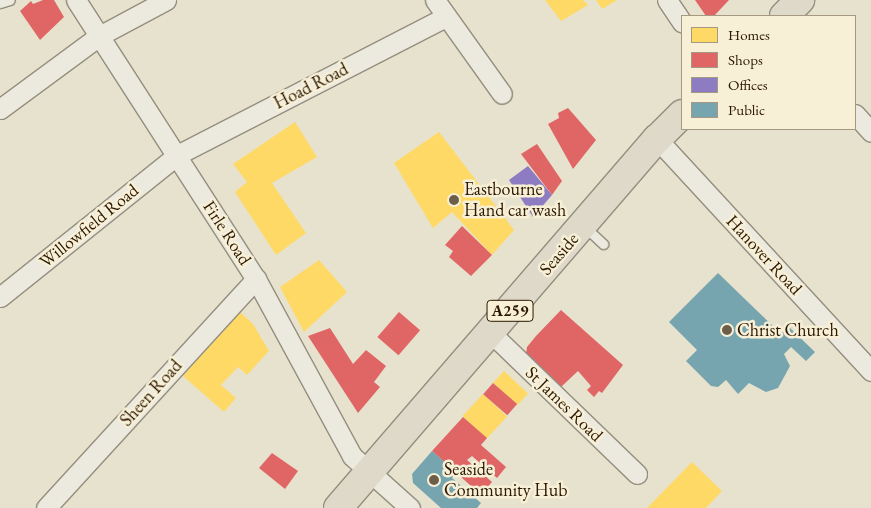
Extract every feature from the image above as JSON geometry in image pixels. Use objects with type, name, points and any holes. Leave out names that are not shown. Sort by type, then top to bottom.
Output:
[{"type":"main road","points":[[785,15],[800,0]]},
{"type":"main road","name":"Seaside","points":[[338,508],[657,139],[681,115]]},
{"type":"street","name":"Firle Road","points":[[76,0],[256,279],[352,456],[410,508]]},
{"type":"street","points":[[0,109],[99,36],[166,0]]},
{"type":"street","points":[[435,0],[444,18],[502,94]]},
{"type":"street","points":[[668,0],[681,20]]},
{"type":"street","name":"Hoad Road","points":[[177,155],[444,18]]},
{"type":"street","points":[[856,115],[871,132]]},
{"type":"street","name":"Hanover Road","points":[[657,139],[871,371]]},
{"type":"street","name":"Willowfield Road","points":[[0,297],[177,155]]},
{"type":"street","name":"Sheen Road","points":[[46,508],[256,279]]},
{"type":"street","name":"St James Road","points":[[491,333],[637,474]]},
{"type":"lane","points":[[0,3],[10,0]]},
{"type":"lane","points":[[583,225],[603,244]]},
{"type":"building: Homes","points":[[545,0],[583,0],[588,5],[561,21]]},
{"type":"building: Homes","points":[[596,0],[617,0],[602,9]]},
{"type":"building: Homes","points":[[295,122],[317,157],[272,183],[306,233],[276,255],[235,192],[247,182],[233,164]]},
{"type":"building: Homes","name":"Eastbourne Hand car wash","points":[[439,132],[514,230],[492,255],[452,212],[433,228],[394,163]]},
{"type":"building: Homes","points":[[319,260],[347,292],[304,332],[280,287]]},
{"type":"building: Homes","points":[[240,312],[253,324],[269,351],[247,375],[238,367],[221,385],[236,398],[224,412],[183,376]]},
{"type":"building: Homes","points":[[504,371],[528,394],[517,405],[493,383]]},
{"type":"building: Homes","points":[[483,394],[507,417],[487,438],[463,416]]},
{"type":"building: Homes","points":[[692,462],[722,491],[706,508],[647,508]]},
{"type":"building: Shops","points":[[43,0],[54,0],[64,17],[40,40],[20,11],[31,1],[33,4]]},
{"type":"building: Shops","points":[[695,0],[729,0],[715,15],[705,15]]},
{"type":"building: Shops","points":[[568,108],[596,140],[573,169],[548,124],[559,118],[558,113]]},
{"type":"building: Shops","points":[[537,144],[562,181],[552,195],[521,154]]},
{"type":"building: Shops","points":[[462,226],[492,255],[471,276],[449,257],[453,251],[445,245]]},
{"type":"building: Shops","points":[[561,310],[623,365],[602,393],[599,391],[594,397],[587,390],[591,386],[578,371],[561,387],[526,354],[527,347]]},
{"type":"building: Shops","points":[[399,312],[420,330],[398,355],[377,337]]},
{"type":"building: Shops","points":[[330,328],[353,364],[366,350],[386,366],[374,382],[380,387],[358,413],[308,336]]},
{"type":"building: Shops","points":[[493,383],[517,404],[507,415],[483,394]]},
{"type":"building: Shops","points":[[463,417],[487,438],[481,445],[506,467],[497,478],[472,456],[467,460],[492,482],[481,495],[432,451]]},
{"type":"building: Shops","points":[[272,453],[298,471],[285,489],[259,468]]},
{"type":"building: Offices","points":[[528,166],[552,195],[533,217],[509,180]]},
{"type":"building: Public","name":"Christ Church","points":[[718,273],[781,334],[788,326],[815,352],[806,361],[791,347],[784,354],[790,366],[778,388],[766,392],[749,383],[738,394],[726,380],[718,387],[711,386],[686,361],[697,350],[669,322]]},
{"type":"building: Public","name":"Seaside Community Hub","points":[[432,451],[456,472],[452,478],[481,503],[477,508],[441,508],[413,483],[412,474]]},
{"type":"place","name":"Eastbourne Hand car wash","points":[[454,200]]},
{"type":"place","name":"Christ Church","points":[[727,330]]},
{"type":"place","name":"Seaside Community Hub","points":[[434,480]]}]
